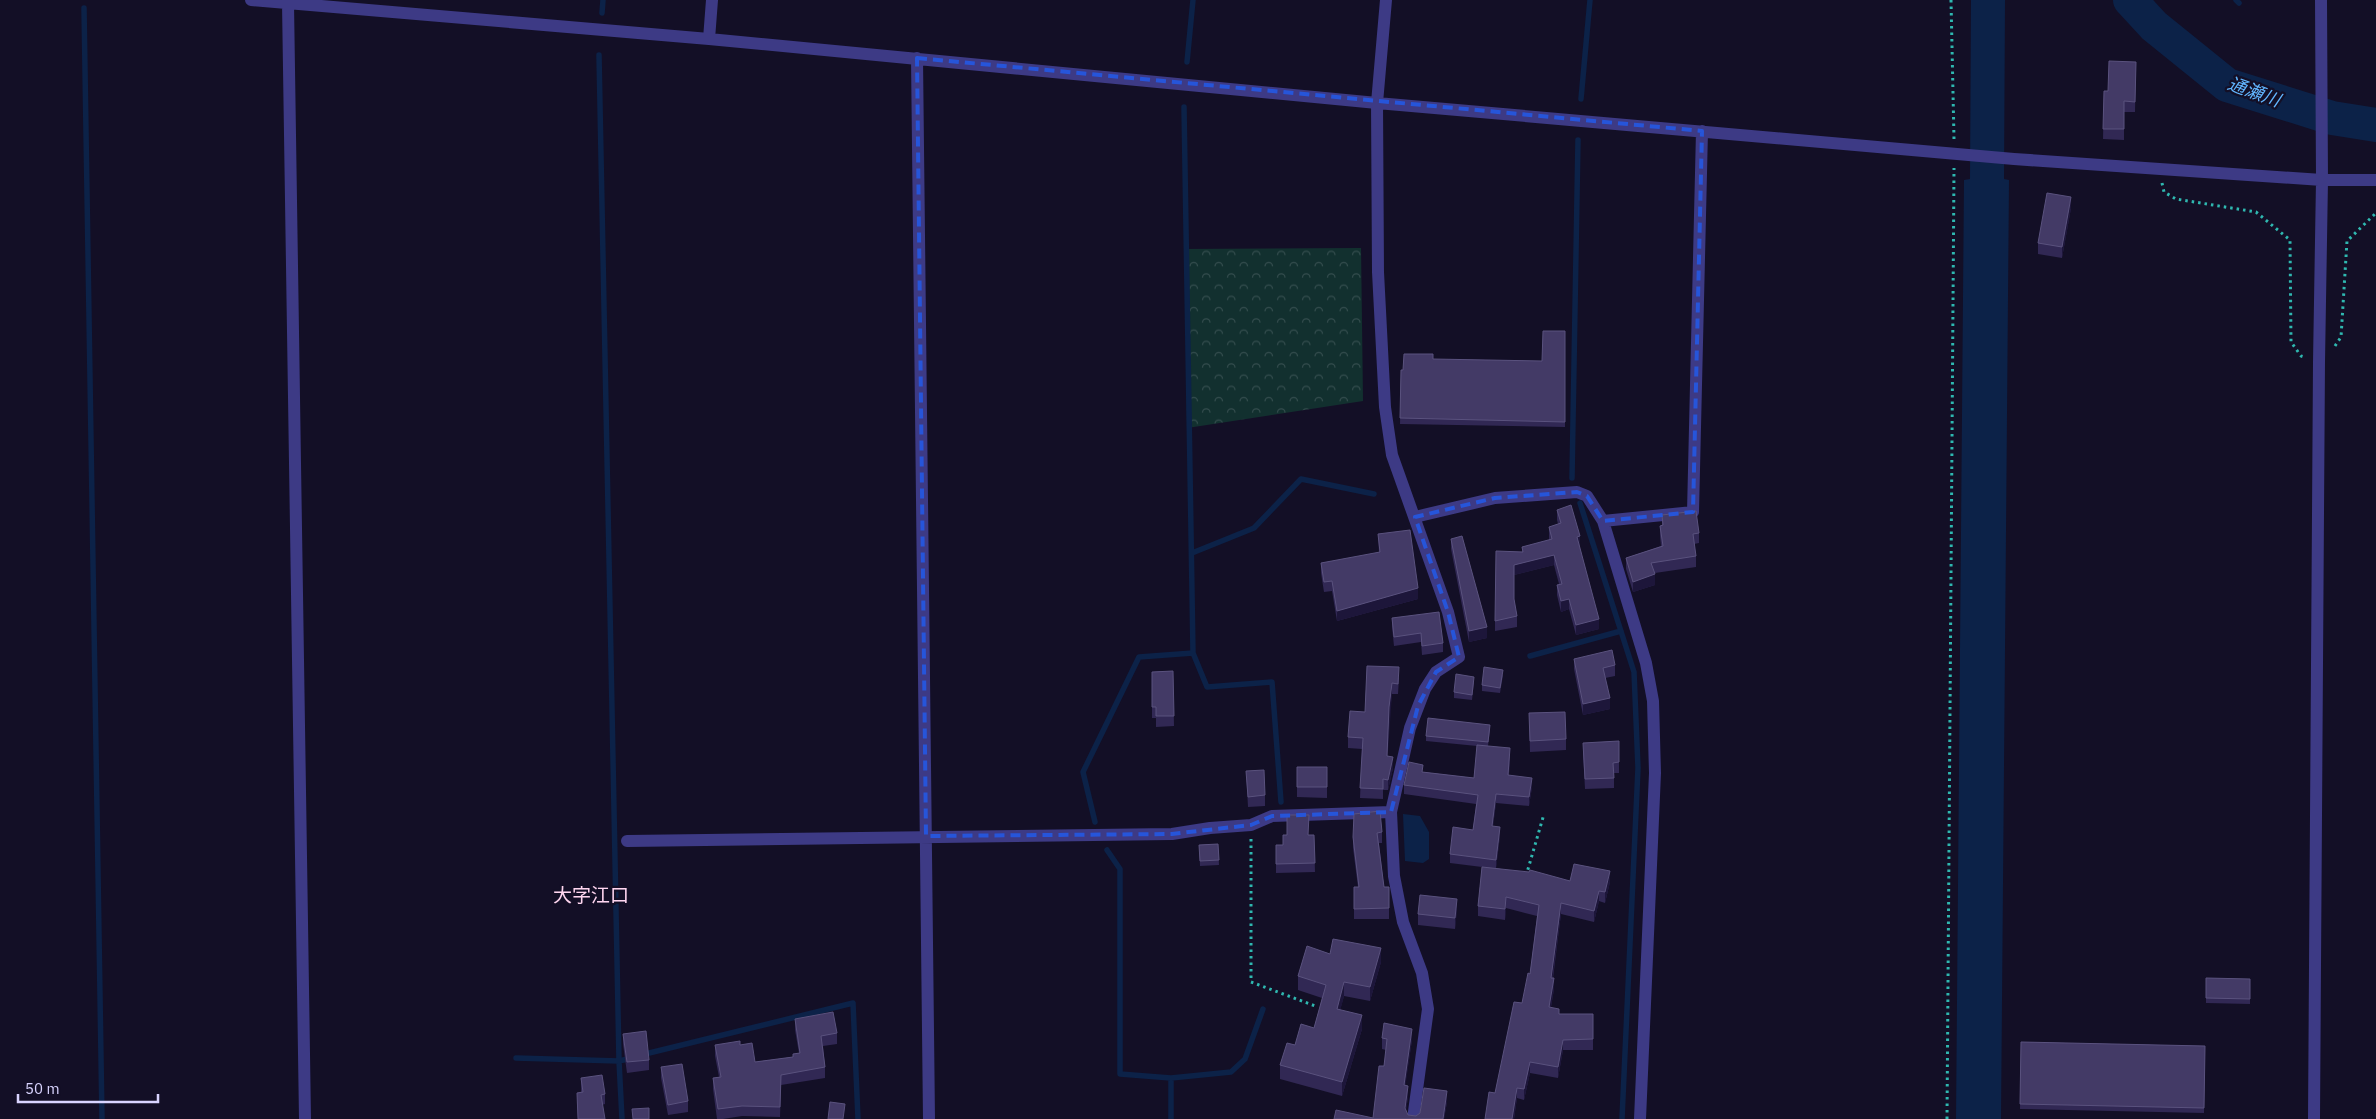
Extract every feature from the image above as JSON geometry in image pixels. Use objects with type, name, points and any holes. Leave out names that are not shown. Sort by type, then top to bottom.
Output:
[{"type":"street","points":[[252,0],[709,38],[1377,103],[2014,159],[2322,180],[2376,180]]},
{"type":"street","points":[[709,38],[712,0]]},
{"type":"street","points":[[1386,0],[1377,103],[1378,272],[1385,407],[1392,455],[1448,612],[1459,658],[1436,672],[1425,689],[1410,728],[1391,812],[1394,876],[1403,922],[1422,973],[1428,1009],[1413,1119]]},
{"type":"street","points":[[2314,1119],[2322,180],[2321,0]]},
{"type":"street","points":[[288,3],[305,1119]]},
{"type":"street","points":[[916,58],[930,1119]]},
{"type":"street","points":[[1603,521],[1693,512],[1702,131]]},
{"type":"street","points":[[1415,517],[1495,498],[1577,492],[1587,496],[1603,521],[1646,663],[1653,701],[1655,772],[1640,1119]]},
{"type":"street","points":[[627,841],[1172,834],[1210,828],[1251,825],[1272,816],[1391,812]]},
{"type":"path","points":[[1947,1119],[1955,153],[1951,0]]},
{"type":"path","points":[[2159,170],[2164,192],[2176,199],[2256,212],[2290,240],[2291,342],[2301,356],[2319,362],[2333,351],[2341,337],[2347,241],[2376,213]]},
{"type":"path","points":[[1525,878],[1544,814]]},
{"type":"path","points":[[1251,825],[1251,982],[1318,1007]]},
{"type":"highlighted area","points":[[917,58],[1702,131],[1693,512],[1603,521],[1587,496],[1577,492],[1495,498],[1415,517],[1448,612],[1459,657],[1436,672],[1418,706],[1391,812],[1272,816],[1251,825],[1172,834],[926,836]]},
{"type":"green space","points":[[1361,248],[1363,401],[1187,428],[1185,249]]},
{"type":"water","points":[[1971,0],[2005,0],[2004,179],[2009,180],[2001,1119],[1956,1119],[1964,180],[1970,179]]},
{"type":"water","points":[[1403,814],[1420,816],[1429,832],[1429,859],[1423,863],[1405,861]]},
{"type":"building","points":[[2109,61],[2136,62],[2135,102],[2124,101],[2124,129],[2103,129],[2104,91],[2108,91]]},
{"type":"building","points":[[2047,193],[2071,197],[2062,247],[2038,243]]},
{"type":"building","points":[[1543,331],[1565,331],[1565,422],[1400,418],[1401,370],[1403,370],[1404,354],[1433,354],[1433,359],[1542,361]]},
{"type":"building","points":[[1571,505],[1580,536],[1577,537],[1599,619],[1576,625],[1569,599],[1561,601],[1557,585],[1562,584],[1554,555],[1514,565],[1514,599],[1517,616],[1495,621],[1496,551],[1523,552],[1522,547],[1552,539],[1549,527],[1561,523],[1557,510]]},
{"type":"building","points":[[1696,511],[1699,533],[1693,534],[1696,556],[1651,563],[1655,574],[1633,582],[1626,558],[1663,546],[1660,526],[1663,525],[1662,515]]},
{"type":"building","points":[[1410,530],[1418,588],[1337,611],[1332,581],[1324,582],[1321,563],[1380,552],[1378,534]]},
{"type":"building","points":[[1462,536],[1487,627],[1469,631],[1451,539]]},
{"type":"building","points":[[1439,612],[1443,643],[1422,646],[1421,633],[1394,637],[1392,618]]},
{"type":"building","points":[[1612,650],[1615,665],[1603,668],[1610,698],[1583,704],[1574,659]]},
{"type":"building","points":[[1367,666],[1399,667],[1398,684],[1392,683],[1389,707],[1387,756],[1393,757],[1388,780],[1383,779],[1383,789],[1360,788],[1363,738],[1348,737],[1350,711],[1365,712]]},
{"type":"building","points":[[1484,667],[1503,670],[1500,688],[1482,685]]},
{"type":"building","points":[[1173,671],[1174,716],[1156,716],[1156,707],[1152,707],[1152,672]]},
{"type":"building","points":[[1456,674],[1474,677],[1472,695],[1454,692]]},
{"type":"building","points":[[1565,712],[1566,739],[1530,741],[1529,713]]},
{"type":"building","points":[[1428,718],[1490,725],[1488,742],[1426,736]]},
{"type":"building","points":[[1619,741],[1619,762],[1613,763],[1614,778],[1585,779],[1583,743]]},
{"type":"building","points":[[1477,745],[1510,748],[1508,775],[1532,778],[1529,797],[1496,794],[1492,826],[1500,827],[1496,860],[1450,854],[1453,827],[1473,830],[1478,795],[1404,785],[1409,762],[1423,765],[1422,772],[1474,778]]},
{"type":"building","points":[[1297,767],[1327,767],[1327,787],[1297,787]]},
{"type":"building","points":[[1264,770],[1265,795],[1248,797],[1246,771]]},
{"type":"building","points":[[1380,811],[1382,832],[1377,833],[1384,887],[1389,887],[1389,908],[1354,909],[1354,887],[1359,887],[1353,837],[1354,814]]},
{"type":"building","points":[[1287,815],[1309,815],[1308,835],[1314,835],[1315,863],[1276,864],[1276,845],[1283,845],[1283,835],[1287,835]]},
{"type":"building","points":[[1218,844],[1219,860],[1200,861],[1199,845]]},
{"type":"building","points":[[1574,864],[1610,871],[1605,892],[1599,891],[1594,911],[1561,903],[1551,978],[1554,978],[1549,1007],[1559,1009],[1559,1014],[1593,1014],[1593,1039],[1563,1040],[1558,1067],[1530,1062],[1524,1089],[1517,1088],[1512,1119],[1485,1119],[1489,1092],[1495,1093],[1514,1002],[1522,1003],[1528,973],[1530,974],[1539,905],[1506,897],[1505,909],[1478,906],[1482,867],[1529,872],[1530,870],[1570,881]]},
{"type":"building","points":[[1420,895],[1457,899],[1455,918],[1418,914]]},
{"type":"building","points":[[1333,939],[1381,948],[1370,987],[1344,982],[1337,1009],[1362,1015],[1342,1082],[1280,1065],[1287,1043],[1295,1045],[1301,1024],[1314,1028],[1326,985],[1298,976],[1307,946],[1330,954]]},
{"type":"building","points":[[2206,978],[2250,979],[2250,999],[2206,998]]},
{"type":"building","points":[[833,1012],[837,1033],[821,1036],[825,1067],[781,1075],[780,1107],[742,1106],[718,1109],[713,1078],[721,1077],[715,1045],[740,1041],[740,1045],[752,1043],[755,1062],[793,1057],[793,1054],[800,1053],[795,1019]]},
{"type":"building","points":[[1384,1023],[1412,1029],[1404,1085],[1408,1086],[1405,1108],[1408,1115],[1416,1116],[1420,1113],[1424,1088],[1447,1091],[1443,1119],[1334,1119],[1336,1110],[1373,1118],[1379,1066],[1384,1066],[1387,1039],[1382,1038]]},
{"type":"building","points":[[646,1031],[649,1060],[627,1062],[623,1034]]},
{"type":"building","points":[[2021,1042],[2205,1046],[2204,1108],[2020,1104]]},
{"type":"building","points":[[682,1064],[688,1101],[668,1105],[661,1067]]},
{"type":"building","points":[[602,1075],[605,1094],[601,1095],[605,1119],[578,1119],[577,1093],[583,1092],[581,1078]]},
{"type":"building","points":[[830,1102],[845,1104],[843,1119],[828,1119]]},
{"type":"building","points":[[649,1108],[649,1119],[633,1119],[632,1109]]},
{"type":"waterway","points":[[602,13],[603,0]]},
{"type":"waterway","points":[[1187,62],[1193,0]]},
{"type":"waterway","points":[[1581,99],[1590,0]]},
{"type":"waterway","name":"通瀬川","points":[[2130,0],[2154,26],[2227,85],[2332,118],[2376,125]]},
{"type":"waterway","points":[[2236,0],[2239,3]]},
{"type":"waterway","points":[[84,8],[102,1119]]},
{"type":"waterway","points":[[599,55],[619,1061],[632,1058]]},
{"type":"waterway","points":[[1095,822],[1083,772],[1139,657],[1193,653],[1184,107]]},
{"type":"waterway","points":[[1572,478],[1578,140]]},
{"type":"waterway","points":[[1192,553],[1254,528],[1301,479],[1374,494]]},
{"type":"waterway","points":[[1580,503],[1634,672],[1638,768],[1622,1119]]},
{"type":"waterway","points":[[1530,656],[1621,631]]},
{"type":"waterway","points":[[1193,653],[1207,687],[1272,682],[1281,802]]},
{"type":"waterway","points":[[1107,850],[1120,869],[1120,1074],[1171,1078]]},
{"type":"waterway","points":[[641,1055],[853,1003],[858,1119]]},
{"type":"waterway","points":[[1171,1119],[1171,1078],[1231,1072],[1245,1059],[1263,1009]]},
{"type":"waterway","points":[[516,1058],[619,1061],[622,1119]]},
{"type":"district","name":"大字江口","points":[[591,895]]}]
